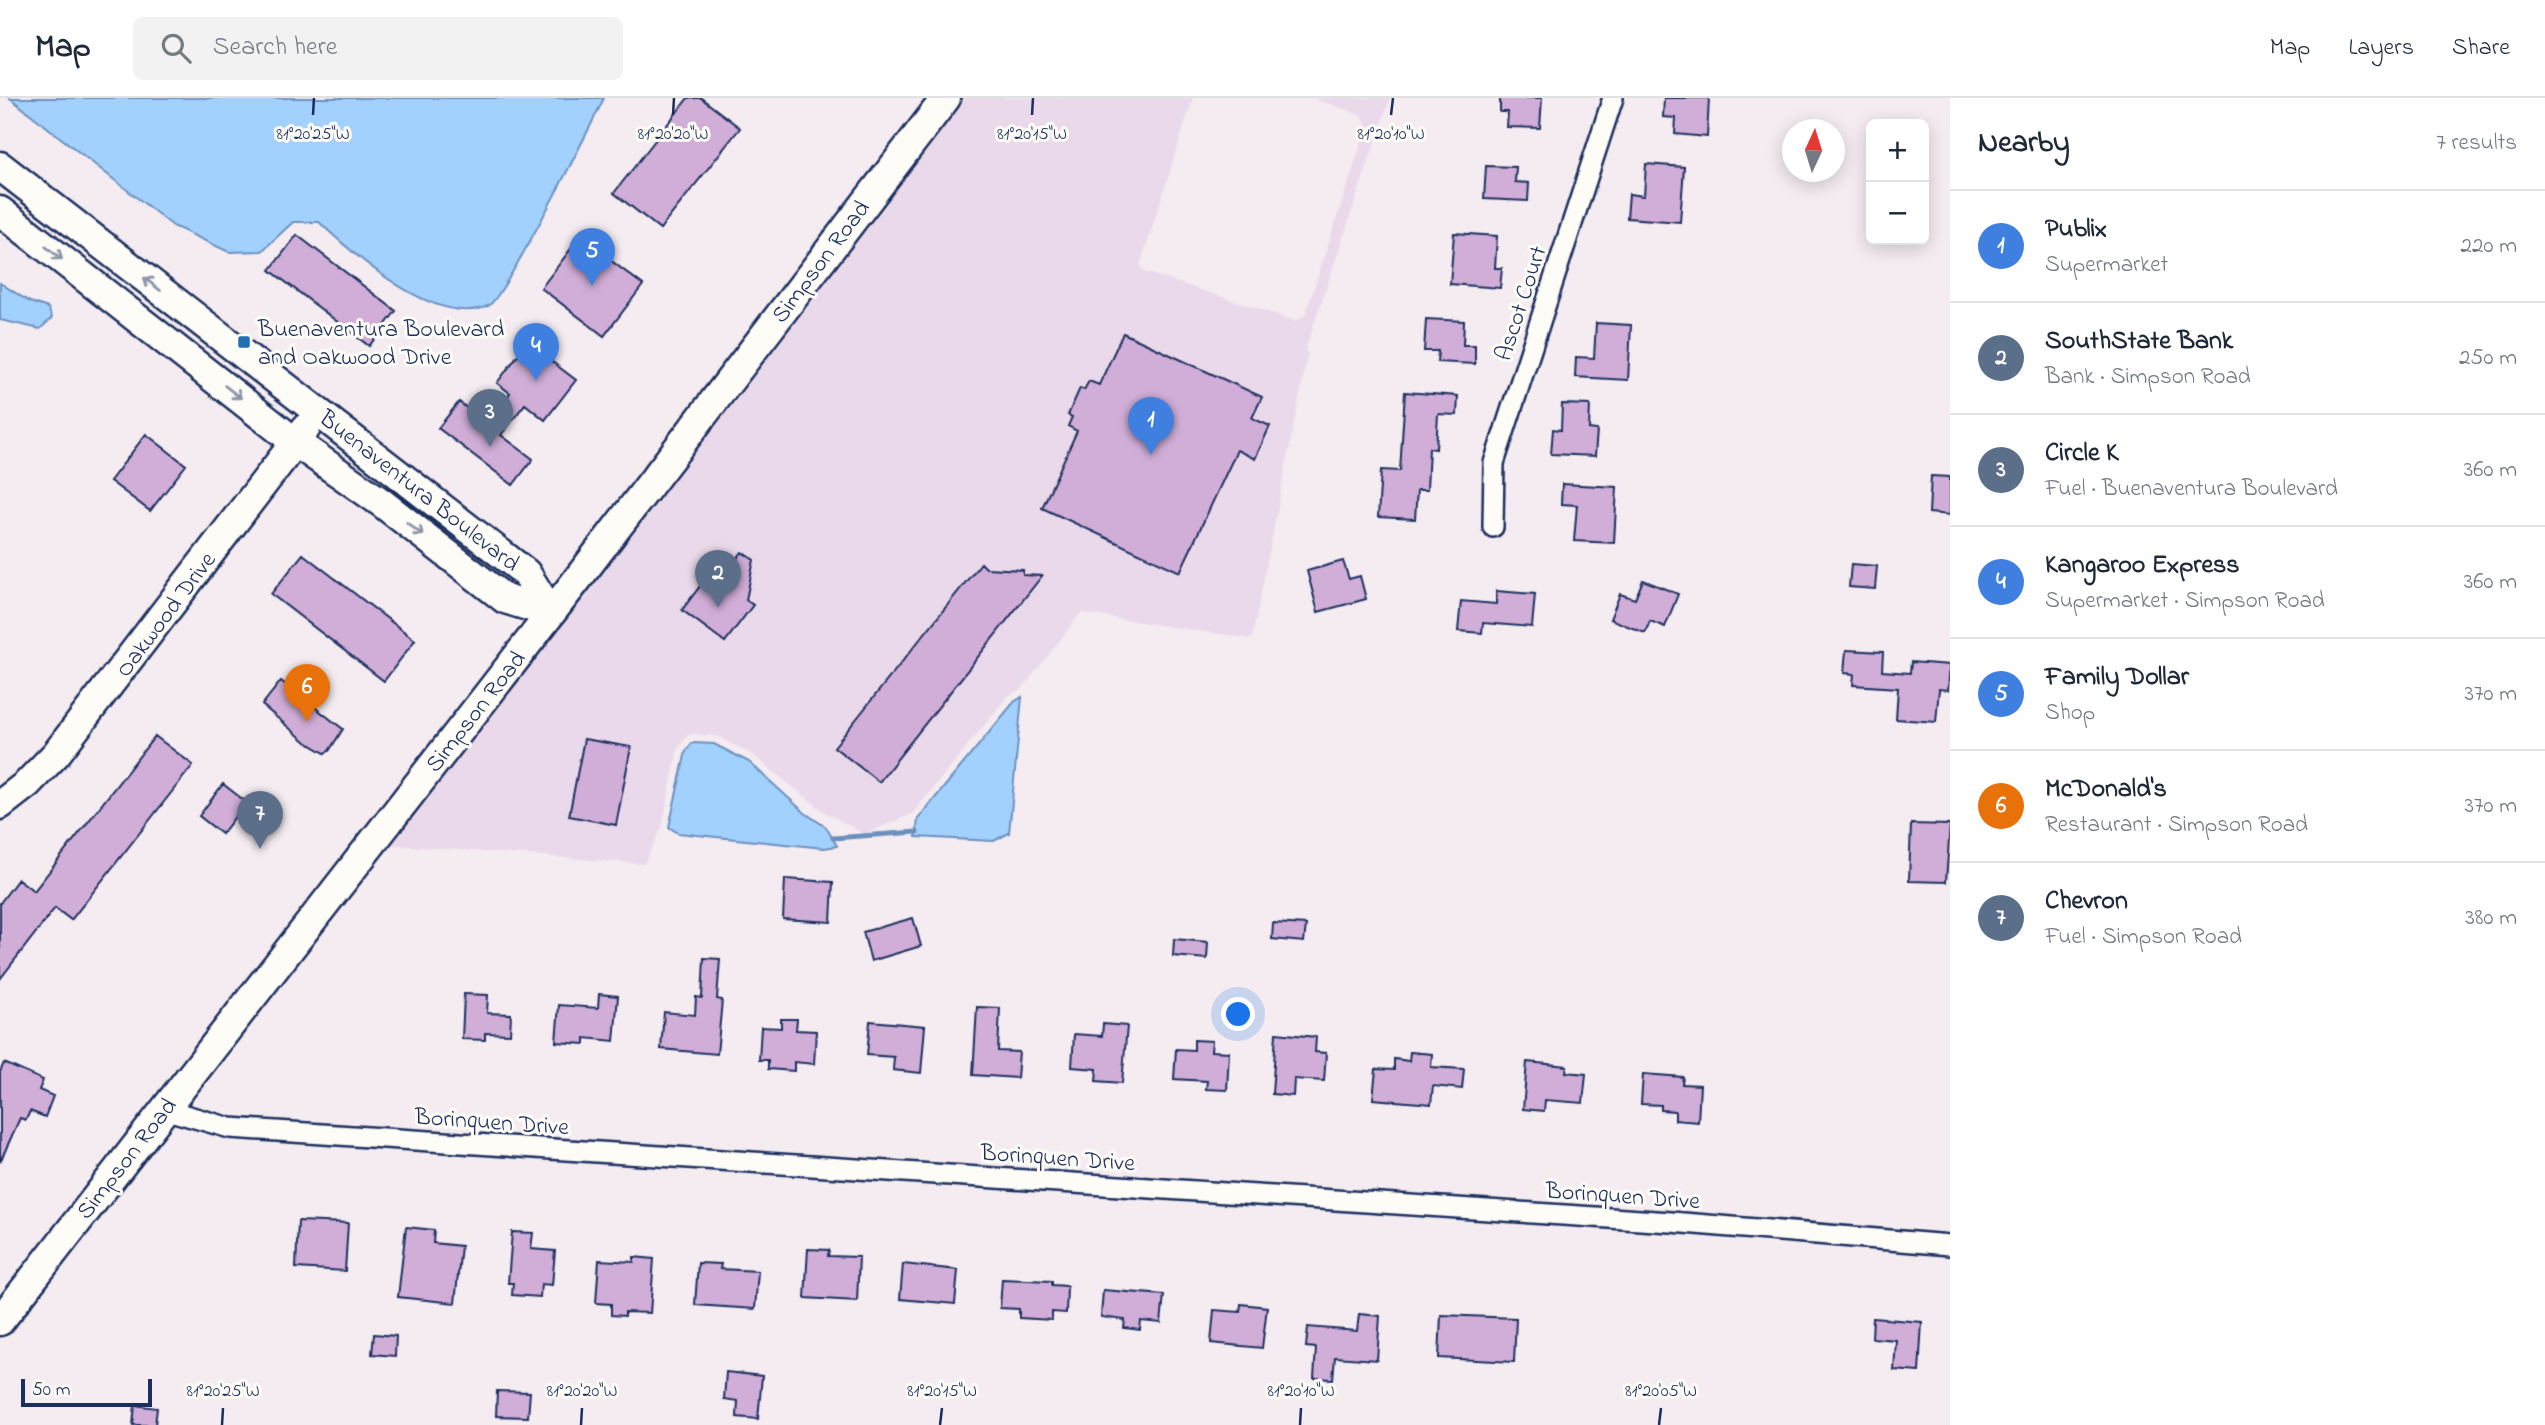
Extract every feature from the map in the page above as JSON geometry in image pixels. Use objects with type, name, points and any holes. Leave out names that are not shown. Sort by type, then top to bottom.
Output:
[{"type":"main road","name":"Simpson Road","points":[[0,1321],[551,613],[946,98]]},
{"type":"main road","name":"Buenaventura Boulevard","points":[[0,166],[526,573],[551,613]]},
{"type":"main road","name":"Buenaventura Boulevard","points":[[0,211],[295,442],[382,503],[505,599],[551,613]]},
{"type":"main road","name":"Oakwood Drive","points":[[0,805],[27,784],[56,754],[318,412]]},
{"type":"street","name":"Ascot Court","points":[[1493,527],[1494,463],[1613,98]]},
{"type":"street","name":"Borinquen Drive","points":[[164,1108],[230,1128],[1644,1220],[1950,1245]]},
{"type":"shaded area","points":[[958,98],[1193,98],[1140,266],[1145,272],[1296,321],[1305,315],[1367,126],[1362,115],[1312,98],[1390,98],[1305,351],[1308,353],[1252,639],[1081,613],[1022,689],[1008,696],[912,814],[864,834],[823,811],[753,755],[717,736],[692,734],[688,735],[678,749],[662,827],[644,864],[382,844]]},
{"type":"water","points":[[10,98],[604,98],[511,275],[488,306],[467,310],[445,307],[397,285],[319,222],[293,222],[262,251],[229,252],[173,226]]},
{"type":"water","points":[[0,283],[30,302],[48,308],[52,318],[40,329],[0,320]]},
{"type":"water","points":[[1022,697],[1009,833],[994,841],[916,837],[918,819],[1014,702]]},
{"type":"water","points":[[692,743],[714,744],[749,762],[805,813],[826,827],[837,846],[824,848],[678,833],[669,827],[686,751]]},
{"type":"building","points":[[688,98],[701,98],[740,128],[660,229],[614,193]]},
{"type":"building","points":[[1500,98],[1542,98],[1540,128],[1507,127],[1508,112],[1500,112]]},
{"type":"building","points":[[1664,98],[1709,98],[1707,137],[1675,134],[1676,118],[1663,117]]},
{"type":"building","points":[[1646,164],[1684,167],[1680,222],[1627,218],[1629,194],[1644,196]]},
{"type":"building","points":[[1486,166],[1516,167],[1515,182],[1529,183],[1528,201],[1484,199]]},
{"type":"building","points":[[1454,233],[1497,236],[1495,268],[1502,268],[1500,288],[1450,284]]},
{"type":"building","points":[[297,235],[396,311],[369,346],[270,270]]},
{"type":"building","points":[[580,237],[643,285],[604,336],[541,288]]},
{"type":"building","points":[[1426,319],[1464,321],[1463,345],[1475,345],[1475,364],[1437,362],[1438,351],[1424,351]]},
{"type":"building","points":[[1596,323],[1631,325],[1628,380],[1575,377],[1576,357],[1594,358]]},
{"type":"building","points":[[1123,333],[1262,397],[1252,418],[1270,426],[1255,459],[1237,450],[1180,572],[1042,508],[1077,431],[1068,426],[1072,417],[1068,415],[1080,388],[1084,390],[1089,381],[1099,385]]},
{"type":"building","points":[[527,343],[576,380],[545,420],[525,404],[501,435],[533,459],[513,485],[438,428],[459,402],[487,424],[510,393],[497,383]]},
{"type":"building","points":[[1405,392],[1458,396],[1457,415],[1438,414],[1436,449],[1429,448],[1427,490],[1417,490],[1415,519],[1378,517],[1381,470],[1400,471]]},
{"type":"building","points":[[1562,404],[1590,405],[1589,429],[1597,430],[1595,456],[1551,454],[1553,429],[1561,430]]},
{"type":"building","points":[[146,434],[186,465],[150,511],[110,481]]},
{"type":"building","points":[[1931,476],[1950,477],[1950,515],[1929,513]]},
{"type":"building","points":[[1562,484],[1617,487],[1614,543],[1574,541],[1577,505],[1561,504]]},
{"type":"building","points":[[742,552],[754,560],[746,600],[753,605],[725,642],[682,610],[710,573],[720,581]]},
{"type":"building","points":[[303,554],[415,640],[384,681],[271,594]]},
{"type":"building","points":[[1343,561],[1349,579],[1360,576],[1366,599],[1318,612],[1307,571]]},
{"type":"building","points":[[981,563],[986,568],[1023,570],[1023,575],[1042,576],[879,782],[834,747]]},
{"type":"building","points":[[1851,564],[1877,566],[1875,589],[1849,587]]},
{"type":"building","points":[[1643,580],[1678,594],[1665,627],[1650,621],[1645,633],[1610,619],[1620,594],[1635,599]]},
{"type":"building","points":[[1496,591],[1535,594],[1532,627],[1483,623],[1482,633],[1458,631],[1461,601],[1496,604]]},
{"type":"building","points":[[1846,650],[1883,652],[1882,671],[1910,673],[1911,662],[1950,665],[1948,690],[1939,689],[1936,722],[1896,719],[1898,688],[1853,685],[1854,674],[1844,673]]},
{"type":"building","points":[[281,681],[343,729],[329,751],[325,753],[306,742],[262,705]]},
{"type":"building","points":[[155,736],[193,765],[71,920],[55,908],[0,979],[0,903],[18,879],[34,891]]},
{"type":"building","points":[[584,739],[631,747],[616,825],[569,816]]},
{"type":"building","points":[[223,784],[246,802],[222,834],[199,816]]},
{"type":"building","points":[[1911,824],[1950,825],[1946,882],[1909,881]]},
{"type":"building","points":[[785,879],[833,882],[831,922],[783,919]]},
{"type":"building","points":[[913,918],[921,946],[871,961],[863,932]]},
{"type":"building","points":[[1273,923],[1306,925],[1304,942],[1272,939]]},
{"type":"building","points":[[1174,939],[1208,942],[1207,959],[1173,956]]},
{"type":"building","points":[[704,958],[720,959],[717,999],[722,1000],[717,1054],[661,1049],[664,1012],[695,1015],[696,997],[702,998]]},
{"type":"building","points":[[464,994],[488,995],[487,1013],[511,1014],[510,1034],[485,1033],[485,1040],[462,1039]]},
{"type":"building","points":[[599,994],[618,996],[614,1041],[585,1038],[585,1044],[556,1042],[559,1005],[598,1008]]},
{"type":"building","points":[[977,1007],[1000,1008],[998,1051],[1019,1052],[1017,1078],[973,1075]]},
{"type":"building","points":[[781,1019],[797,1019],[796,1030],[816,1031],[814,1064],[794,1062],[794,1071],[768,1069],[768,1060],[759,1060],[761,1027],[781,1028]]},
{"type":"building","points":[[870,1021],[925,1026],[921,1073],[893,1070],[894,1057],[867,1055]]},
{"type":"building","points":[[1103,1024],[1127,1026],[1122,1083],[1096,1081],[1097,1069],[1072,1067],[1074,1034],[1102,1036]]},
{"type":"building","points":[[1276,1033],[1316,1037],[1315,1052],[1326,1053],[1324,1081],[1294,1079],[1293,1096],[1272,1094]]},
{"type":"building","points":[[1194,1040],[1212,1041],[1211,1051],[1229,1052],[1227,1090],[1206,1089],[1207,1081],[1174,1079],[1176,1049],[1194,1050]]},
{"type":"building","points":[[1410,1052],[1432,1054],[1431,1067],[1464,1069],[1462,1089],[1433,1086],[1431,1104],[1373,1099],[1376,1069],[1394,1070],[1394,1059],[1409,1061]]},
{"type":"building","points":[[1527,1062],[1567,1066],[1566,1072],[1586,1074],[1583,1103],[1545,1100],[1544,1111],[1523,1109]]},
{"type":"building","points":[[4,1063],[43,1080],[39,1090],[53,1096],[45,1117],[30,1111],[26,1120],[20,1118],[0,1162],[0,1072]]},
{"type":"building","points":[[1643,1074],[1683,1077],[1682,1084],[1700,1085],[1698,1122],[1675,1120],[1675,1111],[1661,1110],[1661,1105],[1641,1104]]},
{"type":"building","points":[[298,1221],[348,1223],[345,1271],[296,1268]]},
{"type":"building","points":[[406,1227],[434,1230],[433,1243],[461,1246],[455,1303],[398,1297]]},
{"type":"building","points":[[512,1232],[533,1233],[531,1249],[555,1251],[552,1285],[541,1284],[540,1297],[512,1295],[513,1283],[508,1283]]},
{"type":"building","points":[[808,1249],[829,1250],[828,1256],[859,1257],[857,1301],[805,1298]]},
{"type":"building","points":[[634,1257],[654,1259],[650,1313],[625,1312],[625,1316],[611,1315],[611,1304],[596,1303],[599,1260],[634,1262]]},
{"type":"building","points":[[698,1263],[721,1264],[720,1269],[758,1271],[755,1309],[695,1305]]},
{"type":"building","points":[[903,1264],[958,1270],[955,1304],[900,1299]]},
{"type":"building","points":[[1002,1279],[1052,1281],[1052,1285],[1067,1286],[1066,1313],[1052,1312],[1052,1320],[1019,1318],[1019,1309],[1000,1308]]},
{"type":"building","points":[[1103,1290],[1164,1295],[1161,1323],[1141,1321],[1140,1330],[1124,1328],[1125,1320],[1101,1317]]},
{"type":"building","points":[[1241,1304],[1267,1307],[1262,1348],[1211,1343],[1214,1310],[1240,1312]]},
{"type":"building","points":[[1359,1314],[1380,1316],[1377,1360],[1335,1357],[1333,1379],[1314,1378],[1316,1348],[1306,1347],[1308,1327],[1357,1331]]},
{"type":"building","points":[[1441,1315],[1516,1318],[1514,1362],[1439,1358]]},
{"type":"building","points":[[1873,1318],[1922,1322],[1919,1372],[1894,1370],[1896,1340],[1872,1338]]},
{"type":"building","points":[[374,1334],[396,1336],[395,1356],[372,1354]]},
{"type":"building","points":[[726,1372],[762,1376],[758,1419],[737,1417],[738,1401],[724,1399]]},
{"type":"building","points":[[497,1391],[530,1392],[528,1417],[496,1416]]},
{"type":"building","points":[[135,1405],[157,1408],[155,1425],[133,1425]]},
{"type":"waterway","points":[[833,838],[917,832]]},
{"type":"place","name":"Family Dollar","points":[[592,286]]},
{"type":"place","name":"Buenaventura Boulevard and Oakwood Drive","points":[[244,342]]},
{"type":"place","name":"Kangaroo Express","points":[[536,381]]},
{"type":"place","name":"Circle K","points":[[490,447]]},
{"type":"place","name":"Publix","points":[[1151,455]]},
{"type":"place","name":"SouthState Bank","points":[[718,608]]},
{"type":"place","name":"McDonald's","points":[[307,722]]},
{"type":"place","name":"Chevron","points":[[260,849]]}]
